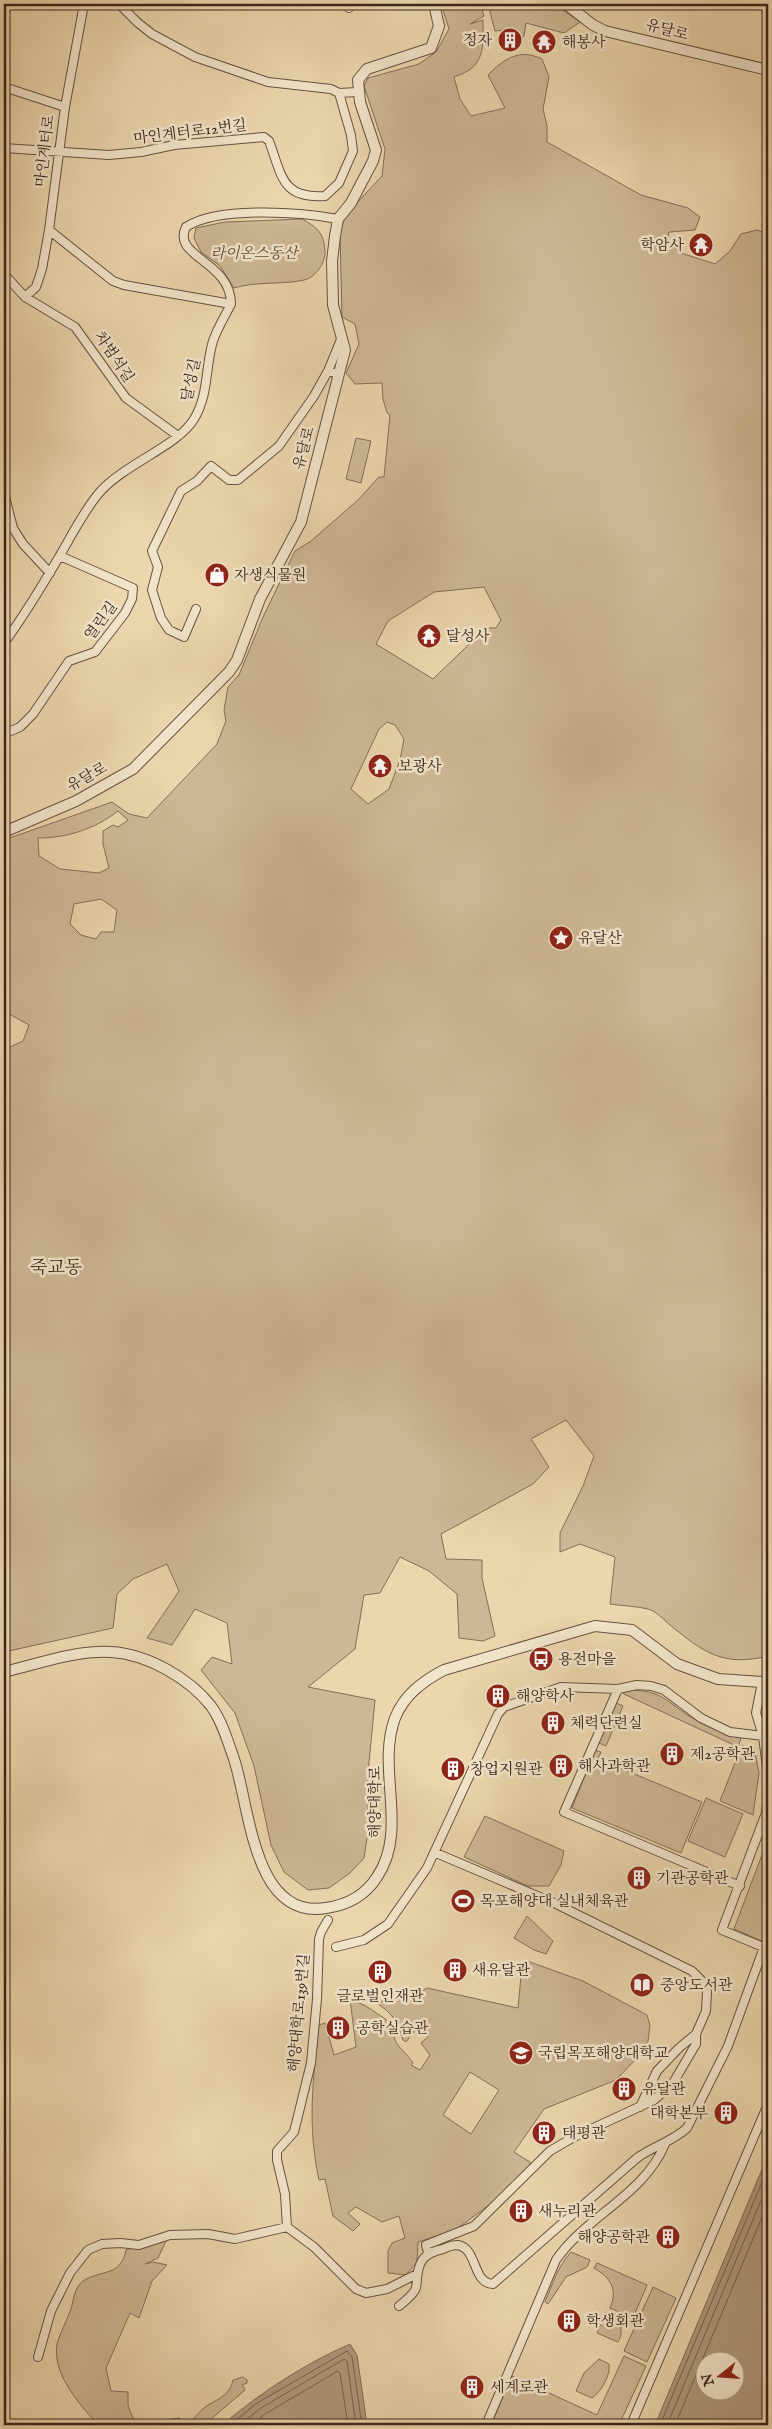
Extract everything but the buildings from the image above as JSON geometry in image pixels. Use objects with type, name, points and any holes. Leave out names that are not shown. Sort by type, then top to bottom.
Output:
[{"type":"street","name":"마인계터로","points":[[24,297],[36,287],[42,269],[50,230],[65,107],[84,4]]},
{"type":"street","points":[[119,4],[136,22],[152,34],[194,58],[268,82],[331,88],[340,94],[357,92],[358,80],[367,69],[431,48],[439,26],[434,4]]},
{"type":"street","name":"유달로","points":[[566,4],[593,25],[605,31],[768,70]]},
{"type":"street","points":[[4,87],[65,107]]},
{"type":"street","name":"유달로","points":[[4,832],[76,801],[133,769],[229,672],[237,660],[260,598],[301,522],[345,350],[333,305],[332,261],[338,219],[351,203],[375,156],[373,137],[357,92]]},
{"type":"street","name":"마인계터로12번길","points":[[59,152],[116,155],[174,145],[267,138],[284,183],[289,190],[312,196],[325,196],[339,183],[353,151],[351,135],[340,94]]},
{"type":"street","points":[[4,148],[59,152]]},
{"type":"street","points":[[50,230],[113,281],[124,285],[231,304],[228,285],[220,273],[184,244],[182,237],[186,227],[194,222],[217,217],[258,213],[302,213],[338,219]]},
{"type":"street","name":"차범석길","points":[[4,274],[24,297],[75,327],[126,398],[178,436]]},
{"type":"street","name":"달성길","points":[[4,643],[50,573],[83,515],[108,483],[120,472],[178,436],[194,420],[204,395],[213,341],[231,304]]},
{"type":"street","points":[[196,609],[184,637],[169,630],[162,623],[152,590],[158,567],[152,552],[181,491],[197,481],[211,466],[233,481],[271,455],[296,423],[328,371],[342,337]]},
{"type":"street","points":[[328,371],[339,374]]},
{"type":"street","points":[[4,493],[13,528],[23,544],[50,573]]},
{"type":"street","name":"열린길","points":[[4,734],[20,727],[33,714],[70,661],[95,652],[125,613],[132,599],[133,588],[60,556]]},
{"type":"street","name":"해양대학로","points":[[4,1672],[68,1657],[110,1652],[129,1654],[150,1662],[192,1686],[212,1707],[228,1740],[238,1772],[259,1860],[270,1882],[290,1904],[306,1909],[343,1904],[364,1893],[376,1880],[388,1858],[392,1834],[390,1756],[395,1718],[412,1691],[432,1676],[444,1670],[595,1626],[632,1630],[676,1664],[718,1678],[765,1681]]},
{"type":"street","points":[[765,1681],[756,1713],[762,1736],[768,1776]]},
{"type":"street","points":[[336,1947],[364,1940],[388,1924],[436,1854],[498,1714],[504,1707],[557,1688],[618,1689],[638,1685],[664,1690],[701,1718],[730,1732],[762,1736]]},
{"type":"street","points":[[618,1689],[564,1812],[740,1886]]},
{"type":"street","points":[[399,2306],[415,2290],[418,2274],[424,2257],[428,2252],[458,2245],[466,2250],[481,2279],[486,2283],[493,2284],[637,2158],[652,2147],[665,2144],[688,2128],[728,2046],[766,1948],[722,1930],[766,1813],[768,1794]]},
{"type":"street","points":[[428,2252],[426,2245],[474,2226],[550,2151],[574,2137],[654,2100],[673,2083],[696,2044],[696,2034],[706,2011],[707,1992],[702,1982],[692,1971],[554,1903],[436,1854]]},
{"type":"street","name":"해양대학로139번길","points":[[287,2226],[285,2194],[276,2160],[277,2151],[294,2132],[311,2063],[317,1999],[319,1939],[328,1920]]},
{"type":"street","points":[[640,2107],[657,2072],[679,2048],[696,2034]]},
{"type":"street","points":[[631,2425],[768,2104]]},
{"type":"street","points":[[486,2425],[556,2260],[566,2245],[596,2221],[647,2172],[661,2154],[665,2144]]},
{"type":"street","points":[[38,2357],[51,2311],[70,2272],[88,2250],[102,2244],[120,2242],[139,2245],[170,2235],[208,2234],[235,2239],[287,2226],[314,2247],[356,2288],[366,2293],[386,2289],[418,2274]]},
{"type":"green space","points":[[441,4],[480,4],[484,16],[470,24],[483,20],[483,39],[480,55],[472,68],[454,77],[460,99],[471,116],[505,108],[488,75],[500,64],[519,55],[534,56],[542,59],[549,77],[543,109],[547,126],[547,142],[641,195],[688,208],[700,217],[695,230],[669,232],[667,243],[684,254],[715,264],[730,251],[741,234],[757,230],[768,234],[768,1656],[739,1660],[715,1655],[693,1643],[651,1610],[610,1604],[615,1557],[580,1544],[560,1552],[560,1533],[583,1486],[594,1456],[566,1420],[531,1439],[549,1467],[533,1484],[441,1534],[446,1559],[482,1560],[482,1578],[495,1636],[483,1641],[459,1638],[457,1594],[429,1571],[400,1557],[380,1593],[364,1595],[355,1649],[308,1687],[375,1700],[368,1773],[368,1832],[364,1858],[350,1873],[329,1888],[308,1890],[284,1872],[271,1845],[254,1766],[235,1713],[201,1670],[212,1657],[232,1664],[227,1623],[195,1609],[172,1645],[147,1638],[179,1591],[167,1564],[133,1579],[117,1594],[113,1628],[4,1652],[4,1050],[23,1041],[29,1025],[4,1011],[4,840],[112,802],[129,814],[147,818],[217,744],[226,721],[224,710],[228,687],[239,675],[263,617],[295,551],[311,541],[358,500],[379,477],[384,477],[390,415],[387,413],[383,399],[382,383],[355,384],[346,373],[359,344],[355,324],[342,317],[340,232],[344,219],[352,208],[382,176],[385,149],[364,86],[368,78],[419,64],[436,52],[449,29]],"holes":[[[484,587],[501,620],[496,628],[486,628],[433,679],[376,644],[388,621],[434,592]],[[387,722],[395,725],[404,739],[400,760],[389,789],[368,804],[351,789],[379,729]],[[118,811],[128,820],[118,827],[113,825],[103,831],[103,844],[109,868],[99,873],[60,869],[39,856],[38,838],[70,834],[100,823]],[[101,899],[117,910],[114,932],[101,932],[96,939],[81,935],[70,924],[74,904]]]},
{"type":"green space","points":[[488,4],[554,4],[580,22],[564,33],[526,23],[524,36],[517,43],[503,30],[495,31]]},
{"type":"green space","name":"라이온스동산","points":[[302,219],[319,231],[323,240],[325,255],[316,273],[304,280],[252,284],[234,288],[220,266],[201,252],[194,238],[196,228],[225,222]]},
{"type":"green space","points":[[356,438],[371,441],[361,483],[346,479]]},
{"type":"green space","points":[[628,1690],[650,1693],[664,1698],[700,1722],[741,1738],[738,1747],[624,1694],[623,1692]]},
{"type":"green space","points":[[614,1702],[623,1706],[606,1746],[599,1743],[599,1741]]},
{"type":"green space","points":[[742,1745],[755,1752],[759,1773],[753,1815],[720,1801]]},
{"type":"green space","points":[[595,1750],[601,1752],[598,1759],[702,1802],[681,1853],[572,1808]]},
{"type":"green space","points":[[706,1798],[743,1814],[725,1857],[688,1841]]},
{"type":"green space","points":[[485,1816],[564,1851],[561,1865],[549,1886],[528,1886],[464,1857]]},
{"type":"green space","points":[[768,1839],[768,1944],[734,1929]]},
{"type":"green space","points":[[527,1916],[553,1941],[546,1954],[534,1950],[514,1938]]},
{"type":"green space","points":[[527,1961],[583,1981],[647,2015],[650,2025],[648,2041],[635,2060],[616,2080],[544,2109],[514,2152],[530,2162],[530,2165],[496,2200],[455,2230],[418,2242],[417,2262],[406,2275],[388,2273],[388,2251],[392,2243],[405,2238],[399,2216],[382,2222],[356,2207],[348,2213],[360,2224],[353,2231],[333,2216],[325,2179],[319,2180],[313,2140],[312,2102],[319,2025],[325,2023],[334,2055],[356,2047],[350,1999],[366,2006],[391,2023],[396,2043],[413,2063],[411,2065],[420,2070],[430,2055],[421,2043],[428,2037],[424,2029],[413,2032],[406,2042],[403,2040],[394,2018],[375,2002],[412,1997],[427,1988],[518,2008],[522,1965]],"holes":[[[470,2072],[499,2090],[471,2134],[443,2115]]]},
{"type":"green space","points":[[168,2237],[158,2258],[145,2264],[153,2262],[167,2265],[152,2281],[139,2318],[130,2313],[106,2368],[111,2391],[128,2392],[128,2406],[135,2423],[180,2418],[178,2421],[167,2425],[95,2425],[95,2421],[67,2386],[56,2355],[58,2340],[71,2309],[76,2290],[83,2281],[90,2277],[115,2269],[120,2265],[126,2250]]},
{"type":"green space","points":[[571,2252],[590,2260],[587,2267],[566,2277],[548,2304],[545,2302],[556,2276],[562,2263]]},
{"type":"green space","points":[[597,2263],[647,2285],[633,2318],[610,2308],[613,2290],[609,2280],[594,2268]]},
{"type":"green space","points":[[653,2287],[676,2298],[647,2362],[624,2351]]},
{"type":"green space","points":[[606,2312],[615,2318],[620,2325],[621,2333],[618,2342],[597,2333]]},
{"type":"green space","points":[[624,2356],[646,2366],[619,2425],[491,2425],[512,2376],[597,2415]]},
{"type":"green space","points":[[599,2359],[609,2364],[609,2368],[602,2388],[592,2398],[576,2391],[584,2373]]},
{"type":"green space","points":[[243,2377],[247,2380],[247,2383],[242,2385],[245,2390],[204,2425],[187,2425],[205,2407],[227,2393],[233,2380]]},
{"type":"water","points":[[768,2155],[768,2425],[655,2425]]},
{"type":"water","points":[[350,2344],[357,2355],[367,2425],[222,2425],[283,2380]]},
{"type":"place","name":"정자","points":[[510,40]]},
{"type":"place","name":"해봉사","points":[[544,42]]},
{"type":"place","name":"학암사","points":[[701,245]]},
{"type":"place","name":"자생식물원","points":[[217,575]]},
{"type":"place","name":"달성사","points":[[429,636]]},
{"type":"place","name":"보광사","points":[[380,766]]},
{"type":"place","name":"유달산","points":[[561,938]]},
{"type":"place","name":"용전마을","points":[[541,1659]]},
{"type":"place","name":"해양학사","points":[[498,1696]]},
{"type":"place","name":"체력단련실","points":[[553,1723]]},
{"type":"place","name":"제2공학관","points":[[672,1754]]},
{"type":"place","name":"해사과학관","points":[[561,1766]]},
{"type":"place","name":"창업지원관","points":[[453,1769]]},
{"type":"place","name":"기관공학관","points":[[639,1878]]},
{"type":"place","name":"목포해양대 실내체육관","points":[[463,1901]]},
{"type":"place","name":"새유달관","points":[[455,1970]]},
{"type":"place","name":"글로벌인재관","points":[[380,1972]]},
{"type":"place","name":"중앙도서관","points":[[642,1985]]},
{"type":"place","name":"공학실습관","points":[[338,2028]]},
{"type":"place","name":"국립목포해양대학교","points":[[521,2053]]},
{"type":"place","name":"유달관","points":[[624,2089]]},
{"type":"place","name":"대학본부","points":[[726,2113]]},
{"type":"place","name":"태평관","points":[[544,2133]]},
{"type":"place","name":"새누리관","points":[[521,2211]]},
{"type":"place","name":"해양공학관","points":[[668,2237]]},
{"type":"place","name":"학생회관","points":[[569,2321]]},
{"type":"place","name":"세계로관","points":[[472,2387]]},
{"type":"district","name":"죽교동","points":[[56,1268]]}]
